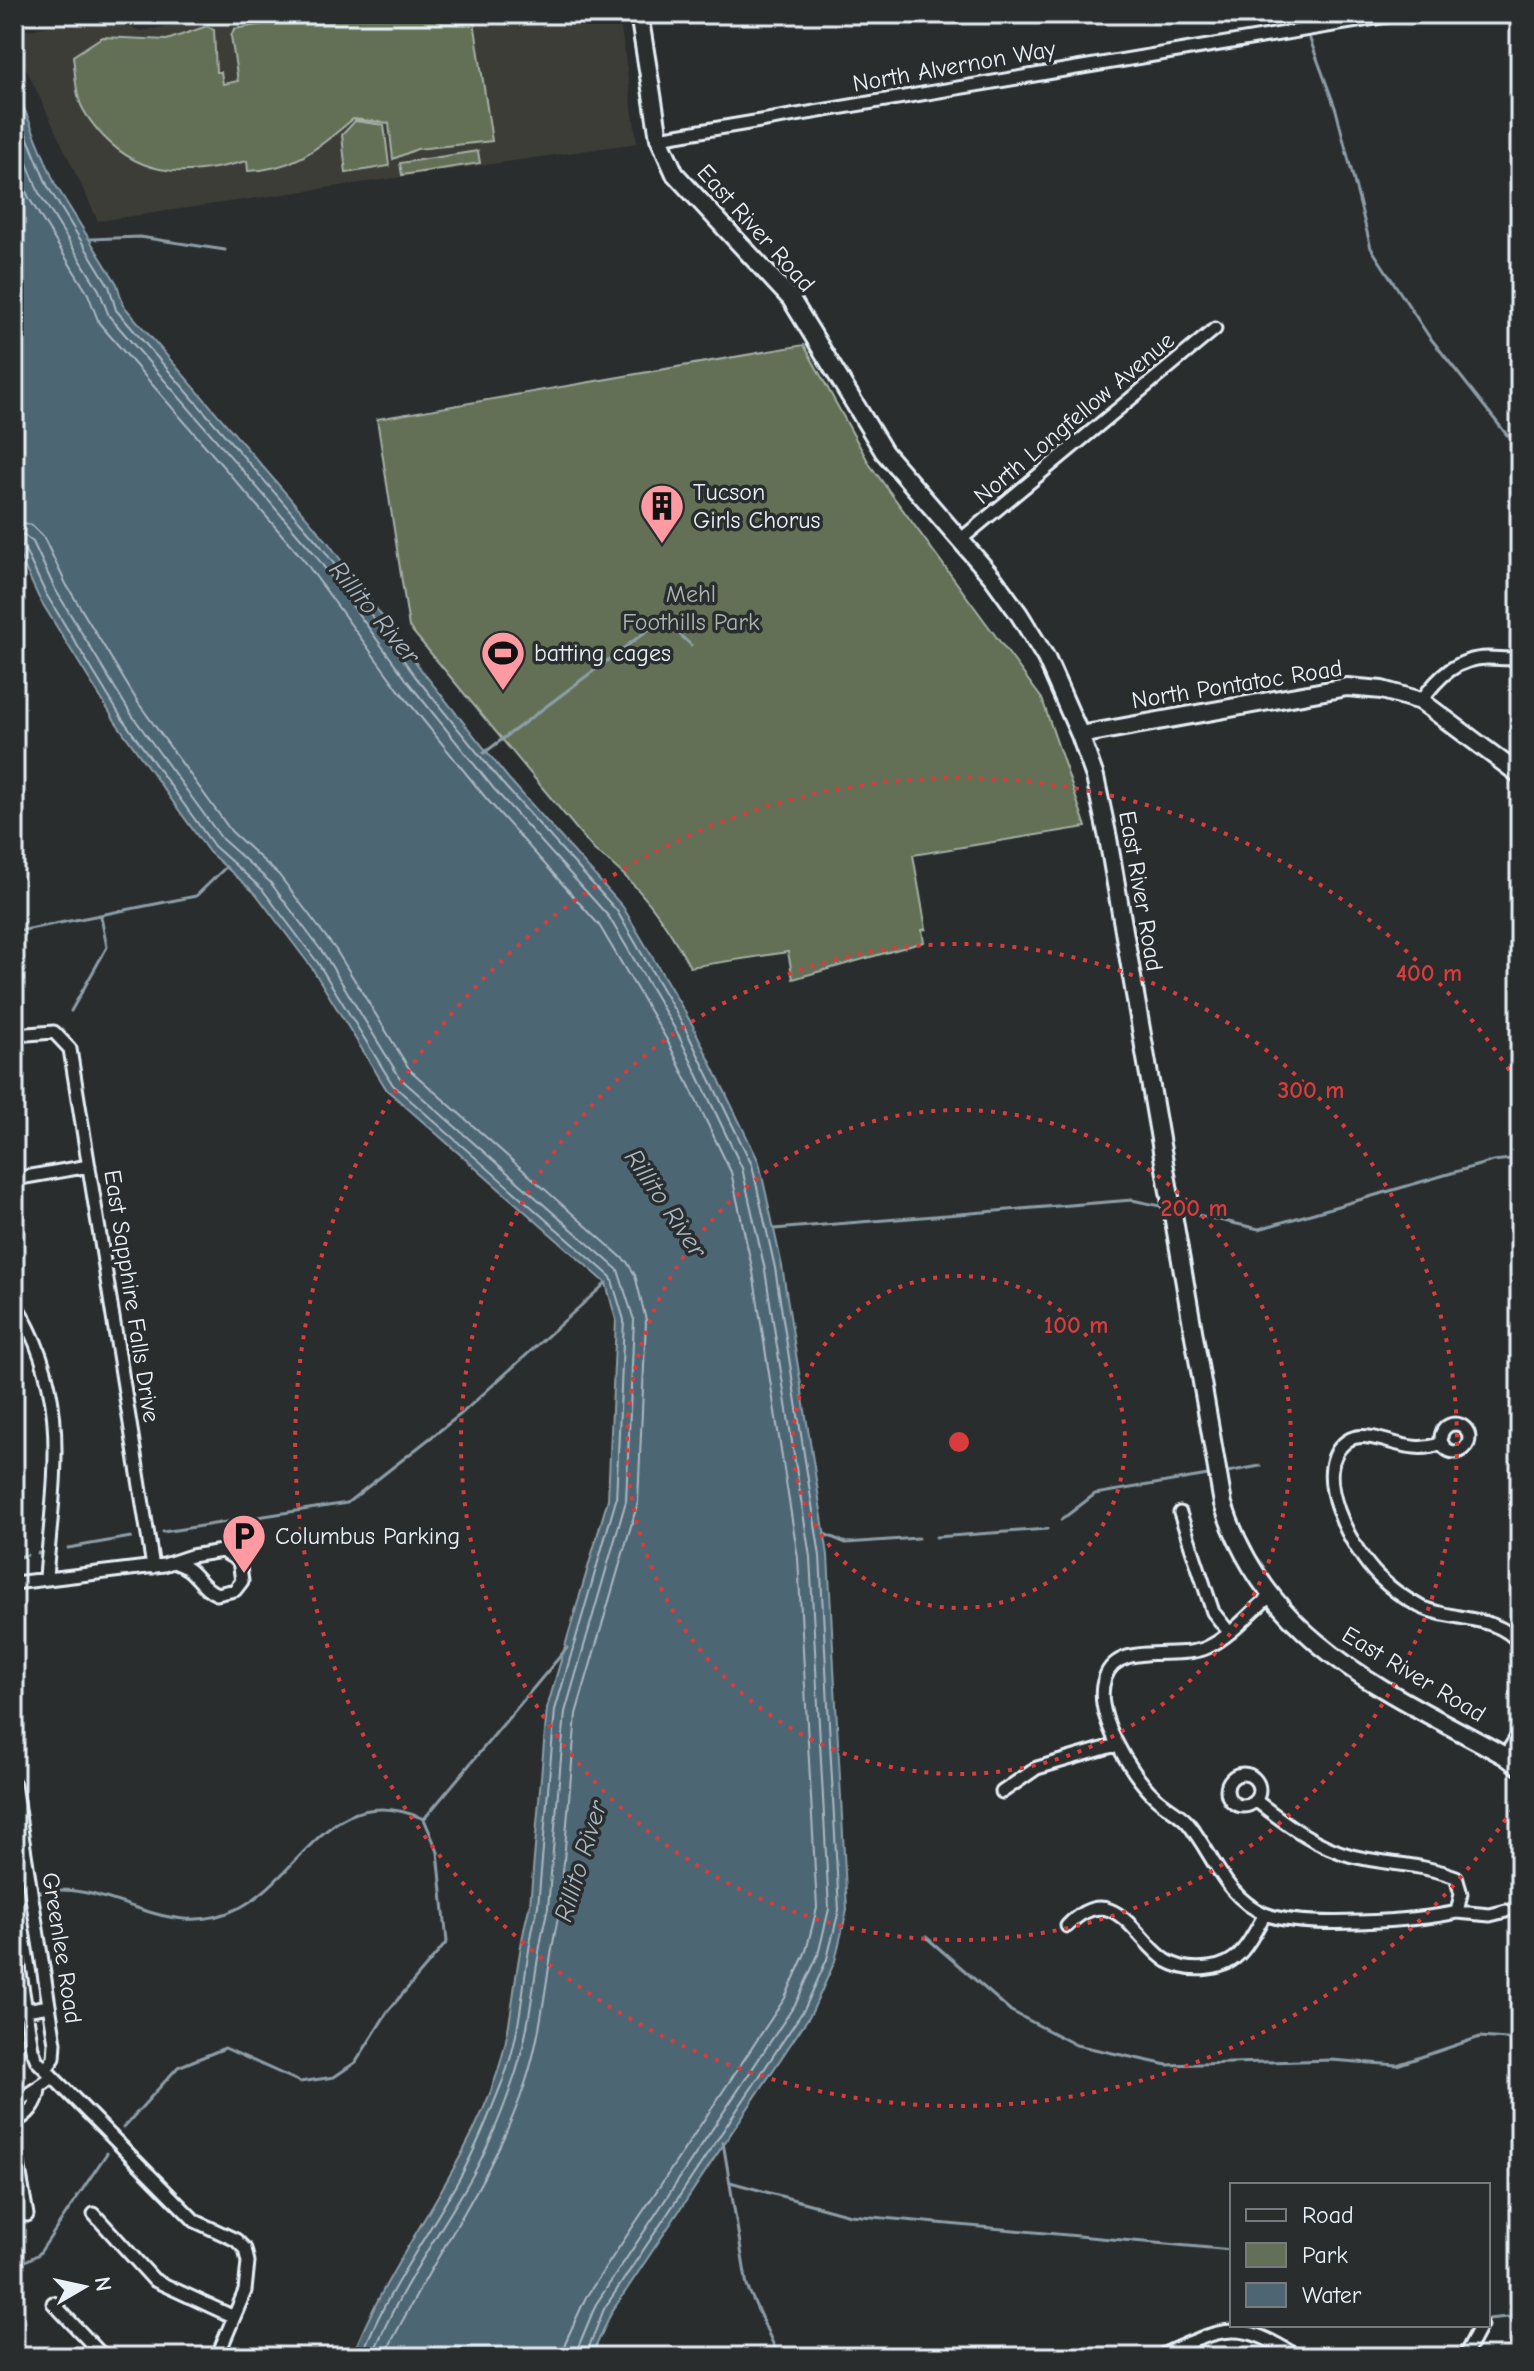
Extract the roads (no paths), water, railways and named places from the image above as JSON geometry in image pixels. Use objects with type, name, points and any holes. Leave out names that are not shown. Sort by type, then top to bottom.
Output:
[{"type":"street","name":"East River Road","points":[[639,14],[659,138],[675,174],[791,299],[884,452],[1002,590],[1046,658],[1080,735],[1095,777],[1108,838],[1223,1504],[1242,1555],[1269,1597],[1292,1622],[1347,1666],[1520,1767]]},
{"type":"street","name":"North Alvernon Way","points":[[659,138],[1399,14]]},
{"type":"street","name":"North Longfellow Avenue","points":[[960,540],[1215,329]]},
{"type":"street","points":[[1421,701],[1434,682],[1457,664],[1485,658],[1520,658]]},
{"type":"street","name":"North Pontatoc Road","points":[[1080,735],[1347,687],[1382,690],[1421,701],[1520,775]]},
{"type":"street","name":"East Sapphire Falls Drive","points":[[14,1035],[47,1030],[61,1035],[72,1057],[153,1567]]},
{"type":"street","points":[[14,1179],[89,1166]]},
{"type":"street","points":[[14,1302],[40,1352],[55,1413],[57,1448],[46,1577]]},
{"type":"street","points":[[1441,1443],[1417,1450],[1368,1436],[1349,1440],[1336,1452],[1331,1470],[1336,1507],[1351,1541],[1378,1577],[1420,1606],[1499,1626],[1520,1644]]},
{"type":"street","points":[[1180,1513],[1213,1612],[1229,1632]]},
{"type":"street","points":[[14,1583],[153,1567],[176,1563],[191,1556],[227,1551],[239,1561],[242,1581],[235,1590],[217,1594],[206,1589],[196,1573],[176,1563]]},
{"type":"street","points":[[1269,1597],[1208,1647],[1184,1654],[1128,1656],[1114,1661],[1104,1678],[1102,1700],[1116,1745],[1153,1796],[1187,1822],[1212,1864],[1236,1893],[1265,1914],[1315,1921],[1431,1918],[1457,1912],[1490,1915],[1506,1911]]},
{"type":"street","points":[[1505,1756],[1520,1732]]},
{"type":"street","points":[[1002,1792],[1037,1768],[1116,1745]]},
{"type":"street","name":"Greenlee Road","points":[[14,1784],[55,2051],[49,2073]]},
{"type":"street","points":[[1255,1800],[1300,1834],[1352,1856],[1425,1865],[1456,1877],[1461,1894],[1457,1912]]},
{"type":"street","points":[[1067,1926],[1080,1913],[1102,1910],[1116,1913],[1142,1933],[1166,1960],[1192,1970],[1220,1967],[1241,1953],[1265,1914]]},
{"type":"street","name":"Greenlee Road","points":[[14,1935],[20,2011],[34,2055],[172,2193],[195,2221],[236,2240],[245,2249],[247,2282],[234,2317]]},
{"type":"street","points":[[20,2011],[49,2006]]},
{"type":"street","points":[[14,2121],[23,2117],[36,2103],[39,2089],[49,2073]]},
{"type":"street","points":[[14,2106],[25,2093],[39,2089]]},
{"type":"street","points":[[14,2140],[27,2215]]},
{"type":"street","points":[[94,2214],[154,2280],[234,2317],[217,2357]]},
{"type":"street","points":[[53,2303],[104,2357]]},
{"type":"street","points":[[1464,2357],[1480,2327]]},
{"type":"street","points":[[1164,2354],[1217,2330],[1246,2331],[1273,2341],[1298,2357]]},
{"type":"water","name":"Rillito River","points":[[14,84],[55,184],[117,284],[123,305],[327,541],[422,671],[508,778],[623,907],[693,1026],[759,1162],[782,1266],[828,1555],[847,1910],[835,1961],[812,2012],[611,2313],[591,2357],[352,2357],[386,2285],[483,2111],[503,2053],[530,1905],[547,1708],[608,1499],[616,1320],[606,1283],[387,1090],[312,968],[256,894],[209,852],[115,721],[39,598],[14,544]]},
{"type":"waterway","points":[[1301,14],[1306,27]]},
{"type":"waterway","points":[[1308,34],[1336,110],[1371,248],[1428,335],[1507,435],[1520,439]]},
{"type":"waterway","points":[[90,239],[140,237],[225,250]]},
{"type":"waterway","points":[[484,753],[656,624],[679,634],[691,645]]},
{"type":"waterway","points":[[14,932],[196,896],[226,867]]},
{"type":"waterway","points":[[71,1011],[107,947],[101,917]]},
{"type":"waterway","points":[[1180,1211],[1259,1229],[1493,1161],[1520,1158]]},
{"type":"waterway","points":[[774,1229],[1132,1200],[1165,1207]]},
{"type":"waterway","points":[[163,1532],[347,1503],[461,1414],[606,1283]]},
{"type":"waterway","points":[[1227,1472],[1260,1466]]},
{"type":"waterway","points":[[1061,1520],[1095,1494],[1208,1475]]},
{"type":"waterway","points":[[936,1537],[1047,1529]]},
{"type":"waterway","points":[[824,1534],[846,1543],[918,1538]]},
{"type":"waterway","points":[[68,1548],[131,1537]]},
{"type":"waterway","points":[[14,1558],[27,1555]]},
{"type":"waterway","points":[[424,1819],[567,1648]]},
{"type":"waterway","points":[[40,1892],[66,1890],[91,1894],[163,1916],[188,1919],[214,1917],[241,1907],[284,1873],[322,1834],[342,1820],[365,1811],[392,1810],[424,1819],[438,1852],[447,1942],[388,2011],[356,2062],[334,2077],[300,2082],[225,2048],[178,2067],[123,2128]]},
{"type":"waterway","points":[[926,1937],[1011,2011],[1076,2045],[1167,2065],[1331,2060],[1397,2065],[1480,2037],[1520,2040]]},
{"type":"waterway","points":[[723,2142],[747,2286],[779,2357]]},
{"type":"waterway","points":[[14,2267],[39,2254],[107,2153]]},
{"type":"waterway","points":[[730,2182],[850,2215],[1230,2250]]},
{"type":"waterway","points":[[1490,2319],[1507,2317],[1520,2324]]},
{"type":"place","name":"Tucson Girls Chorus","points":[[662,545]]},
{"type":"place","name":"batting cages","points":[[503,692]]},
{"type":"place","name":"Columbus Parking","points":[[244,1575]]},
{"type":"park label","name":"Mehl Foothills Park","points":[[691,608]]}]
